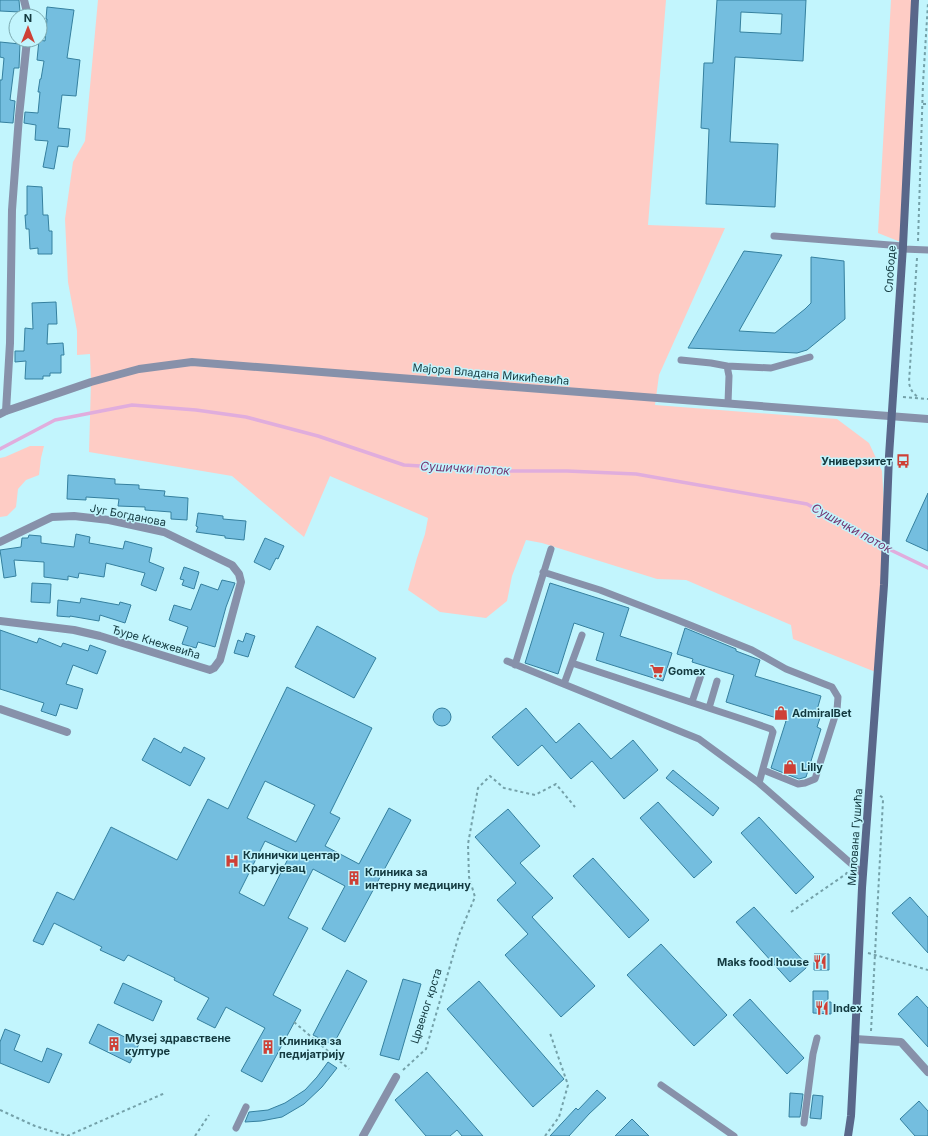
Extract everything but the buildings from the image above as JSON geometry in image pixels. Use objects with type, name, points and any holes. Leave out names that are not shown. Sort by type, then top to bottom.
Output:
[{"type":"street","name":"Слободе","points":[[886,540],[889,456],[903,248],[915,0]]},
{"type":"street","points":[[3,412],[10,343],[12,210],[19,116],[27,48]]},
{"type":"street","name":"Мајора Владана Микићевића","points":[[3,412],[91,382],[138,368],[192,362],[928,419]]},
{"type":"street","name":"Југ Богданова","points":[[0,542],[52,517],[74,516],[109,520],[164,532],[232,565],[239,574],[241,582]]},
{"type":"street","name":"Милована Гушића","points":[[848,1136],[851,1116],[863,874],[886,540]]},
{"type":"street","name":"Ђуре Кнежевића","points":[[0,621],[74,630],[100,636],[210,670],[214,668],[220,660],[241,582]]},
{"type":"street","points":[[0,709],[67,732]]},
{"type":"street","points":[[855,1039],[901,1042],[928,1072]]},
{"type":"street","points":[[363,1136],[396,1077]]},
{"type":"lane","points":[[774,236],[928,250]]},
{"type":"lane","points":[[681,360],[727,366],[771,368],[810,357]]},
{"type":"lane","points":[[727,366],[729,376],[728,403]]},
{"type":"lane","points":[[515,665],[551,549]]},
{"type":"lane","points":[[543,572],[600,590],[675,619],[752,650],[786,669],[832,687],[838,697],[836,710],[816,779],[798,784],[763,770]]},
{"type":"lane","points":[[564,684],[582,635]]},
{"type":"lane","points":[[507,661],[699,739],[759,783],[863,874]]},
{"type":"lane","points":[[572,663],[692,702],[771,730],[773,732],[759,783]]},
{"type":"lane","points":[[692,702],[701,675]]},
{"type":"lane","points":[[709,708],[717,680]]},
{"type":"lane","points":[[804,1123],[813,1054],[817,1038]]},
{"type":"lane","points":[[661,1085],[734,1136]]},
{"type":"lane","points":[[236,1128],[246,1106]]},
{"type":"path","points":[[919,398],[913,394],[909,382],[917,250],[928,3]]},
{"type":"path","points":[[923,104],[928,104]]},
{"type":"path","points":[[893,396],[928,398]]},
{"type":"path","name":"Црвеног крста","points":[[396,1077],[426,1049],[459,935],[475,897],[469,877],[468,844],[478,788],[490,776],[504,788],[535,795],[556,784],[575,807]]},
{"type":"path","points":[[869,786],[883,798],[871,1040]]},
{"type":"path","points":[[791,912],[846,874],[850,862]]},
{"type":"path","points":[[859,951],[928,970]]},
{"type":"path","points":[[294,1022],[349,1069]]},
{"type":"path","points":[[545,1136],[559,1117],[568,1085],[550,1033]]},
{"type":"path","points":[[0,1110],[35,1126],[67,1136],[165,1093]]},
{"type":"path","points":[[195,1136],[209,1115]]},
{"type":"shaded area","points":[[98,0],[666,0],[648,225],[725,228],[659,375],[655,405],[837,419],[869,443],[882,471],[886,540],[878,673],[793,639],[791,625],[686,580],[657,579],[542,543],[526,540],[512,576],[507,601],[486,618],[440,612],[408,590],[425,534],[428,518],[330,476],[304,537],[232,476],[89,452],[91,382],[90,354],[77,355],[77,331],[68,282],[65,219],[73,162],[85,141]]},
{"type":"shaded area","points":[[891,0],[915,0],[903,243],[878,233]]},
{"type":"shaded area","points":[[30,446],[44,446],[39,475],[26,480],[18,489],[16,507],[7,516],[0,517],[0,458]]},
{"type":"waterway","name":"Сушички поток","points":[[0,449],[55,420],[132,405],[196,410],[246,417],[318,436],[404,465],[503,471],[567,471],[636,474],[807,504],[870,540],[928,568]]},
{"type":"place","name":"Универзитет","points":[[903,461]]},
{"type":"place","name":"Gomex","points":[[657,671]]},
{"type":"place","name":"AdmiralBet","points":[[781,713]]},
{"type":"place","name":"Lilly","points":[[790,767]]},
{"type":"place","name":"Клинички центар Крагујевац","points":[[232,861]]},
{"type":"place","name":"Клиника за интерну медицину","points":[[354,878]]},
{"type":"place","name":"Maks food house","points":[[820,962]]},
{"type":"place","name":"Index","points":[[822,1008]]},
{"type":"place","name":"Музеј здравствене културе","points":[[114,1044]]},
{"type":"place","name":"Клиника за педијатрију","points":[[268,1047]]}]
